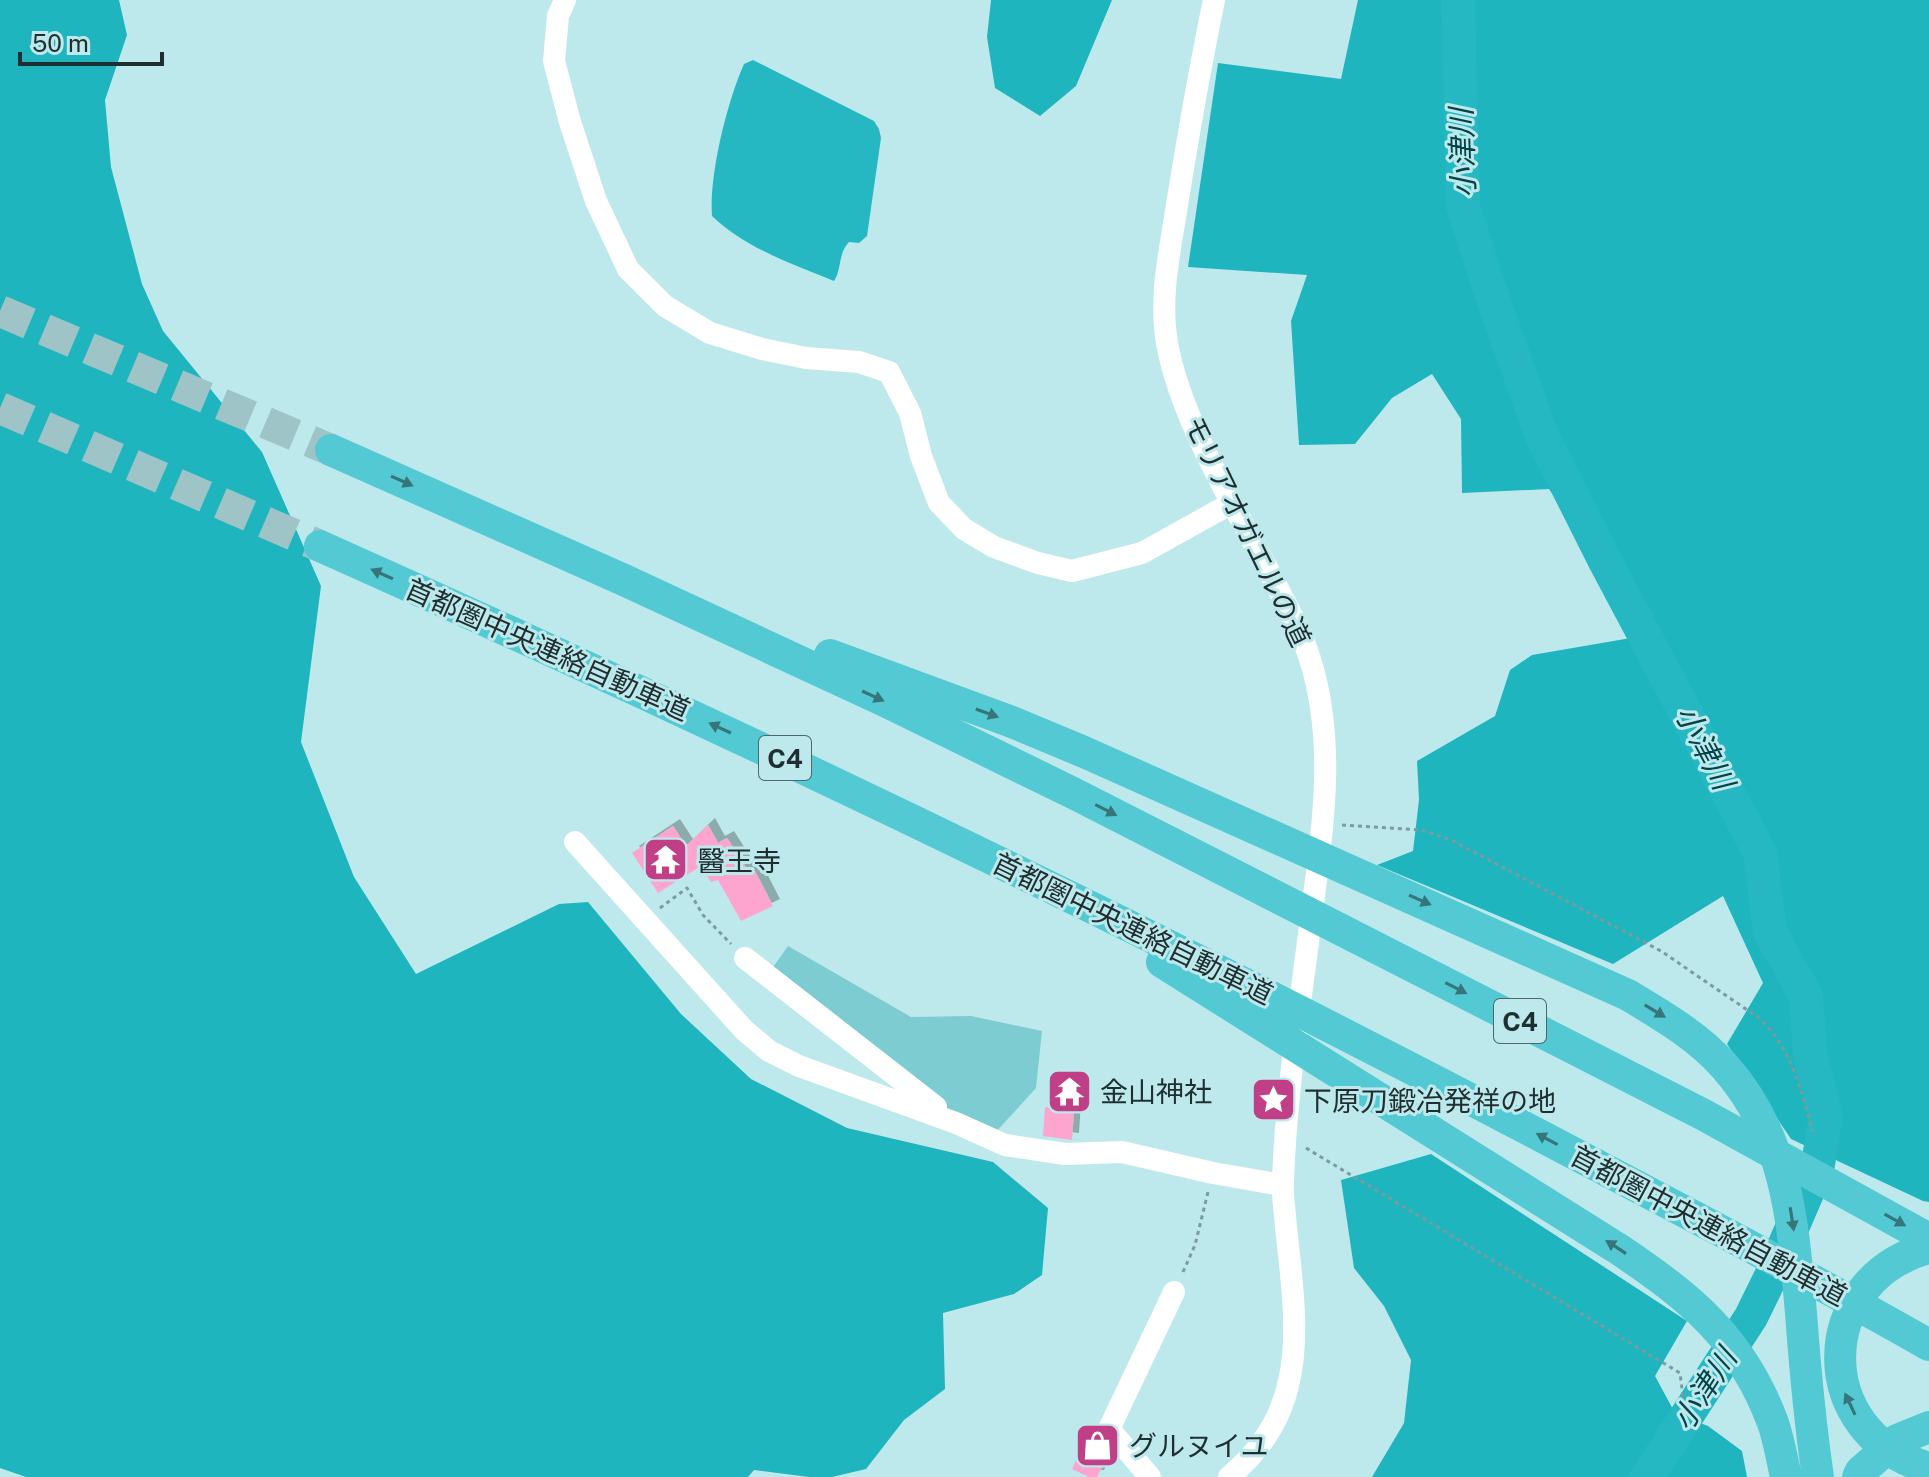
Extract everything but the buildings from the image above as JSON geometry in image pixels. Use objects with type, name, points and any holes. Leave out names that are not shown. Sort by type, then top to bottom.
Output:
[{"type":"highway","name":"C4","points":[[331,450],[624,580],[887,702],[1252,883],[1704,1115],[1929,1239]]},
{"type":"highway","name":"首都圏中央連絡自動車道","points":[[320,546],[837,782],[1241,996],[1329,1025],[1716,1228],[1929,1345]]},
{"type":"highway","points":[[624,580],[1012,722],[1349,868],[1628,995],[1700,1042],[1746,1094],[1767,1132],[1782,1173],[1796,1247],[1805,1368],[1818,1477]]},
{"type":"highway","points":[[1241,996],[1322,1062],[1620,1250],[1704,1312],[1743,1362],[1773,1425],[1786,1477]]},
{"type":"highway","points":[[1929,1248],[1901,1259],[1862,1292],[1846,1322],[1840,1350],[1840,1377],[1847,1402],[1859,1423],[1896,1456],[1929,1468]]},
{"type":"highway","points":[[1860,1474],[1897,1440],[1923,1429]]},
{"type":"street","points":[[565,0],[558,16],[554,61],[587,175],[628,269],[665,306],[710,333],[762,349],[806,358],[859,362],[889,372],[910,413],[921,456],[939,503],[964,529],[994,547],[1038,563],[1072,571],[1142,553],[1232,503]]},
{"type":"street","name":"モリアオガエルの道","points":[[1214,0],[1192,110],[1164,287],[1167,342],[1178,385],[1232,503],[1294,619],[1310,659],[1322,709],[1326,750],[1324,823],[1282,1185],[1294,1335],[1290,1378],[1272,1428],[1243,1465],[1229,1477]]},
{"type":"street","points":[[575,842],[744,1030],[769,1051],[799,1066],[956,1123],[1005,1145],[1065,1154],[1122,1152],[1282,1185]]},
{"type":"street","points":[[745,958],[956,1123]]},
{"type":"street","points":[[1150,1477],[1109,1429],[1174,1292]]},
{"type":"path","points":[[1324,823],[1421,830],[1451,840],[1661,951],[1772,1030],[1793,1064],[1813,1132]]},
{"type":"path","points":[[644,919],[687,888],[703,915],[724,938]]},
{"type":"path","points":[[1287,1135],[1680,1373],[1683,1397]]},
{"type":"path","points":[[1174,1292],[1195,1245],[1213,1173]]},
{"type":"shaded area","points":[[0,0],[119,0],[127,35],[105,100],[111,167],[142,284],[163,331],[262,452],[321,586],[301,742],[354,877],[416,974],[559,904],[588,902],[681,1014],[751,1079],[847,1128],[993,1162],[1048,1208],[1042,1275],[1014,1294],[943,1313],[945,1389],[904,1420],[866,1469],[832,1477],[754,1470],[748,1477],[26,1477],[0,1468]]},
{"type":"shaded area","points":[[991,0],[1112,0],[1076,86],[1040,116],[995,88],[987,37]]},
{"type":"shaded area","points":[[1358,0],[1929,0],[1929,1202],[1791,1139],[1727,1044],[1763,983],[1723,896],[1613,964],[1377,865],[1413,851],[1419,800],[1417,761],[1495,716],[1510,670],[1532,655],[1654,634],[1549,489],[1462,493],[1461,419],[1432,374],[1392,398],[1355,444],[1299,445],[1291,321],[1307,275],[1188,267],[1218,63],[1341,79]]},
{"type":"shaded area","points":[[753,60],[874,121],[879,129],[881,138],[867,236],[859,243],[849,242],[846,246],[834,281],[754,246],[712,216],[713,180],[726,118],[744,64]]},
{"type":"shaded area","points":[[788,946],[911,1017],[971,1016],[1042,1031],[1036,1088],[995,1133],[958,1118],[771,970]]},
{"type":"shaded area","points":[[1431,1154],[1687,1321],[1655,1376],[1675,1413],[1708,1426],[1742,1451],[1747,1477],[1372,1477],[1404,1423],[1411,1360],[1384,1306],[1354,1268],[1341,1180]]},
{"type":"waterway","name":"小津川","points":[[1458,0],[1463,206],[1495,305],[1542,436],[1760,853],[1770,932],[1806,996],[1810,1054],[1826,1116],[1817,1170],[1751,1317],[1647,1477]]},
{"type":"tunnel","points":[[0,311],[331,450]]},
{"type":"tunnel","points":[[0,408],[320,546]]},
{"type":"place","name":"醫王寺","points":[[666,860]]},
{"type":"place","name":"金山神社","points":[[1069,1091]]},
{"type":"place","name":"下原刀鍛冶発祥の地","points":[[1273,1100]]},
{"type":"place","name":"グルヌイユ","points":[[1098,1445]]}]
